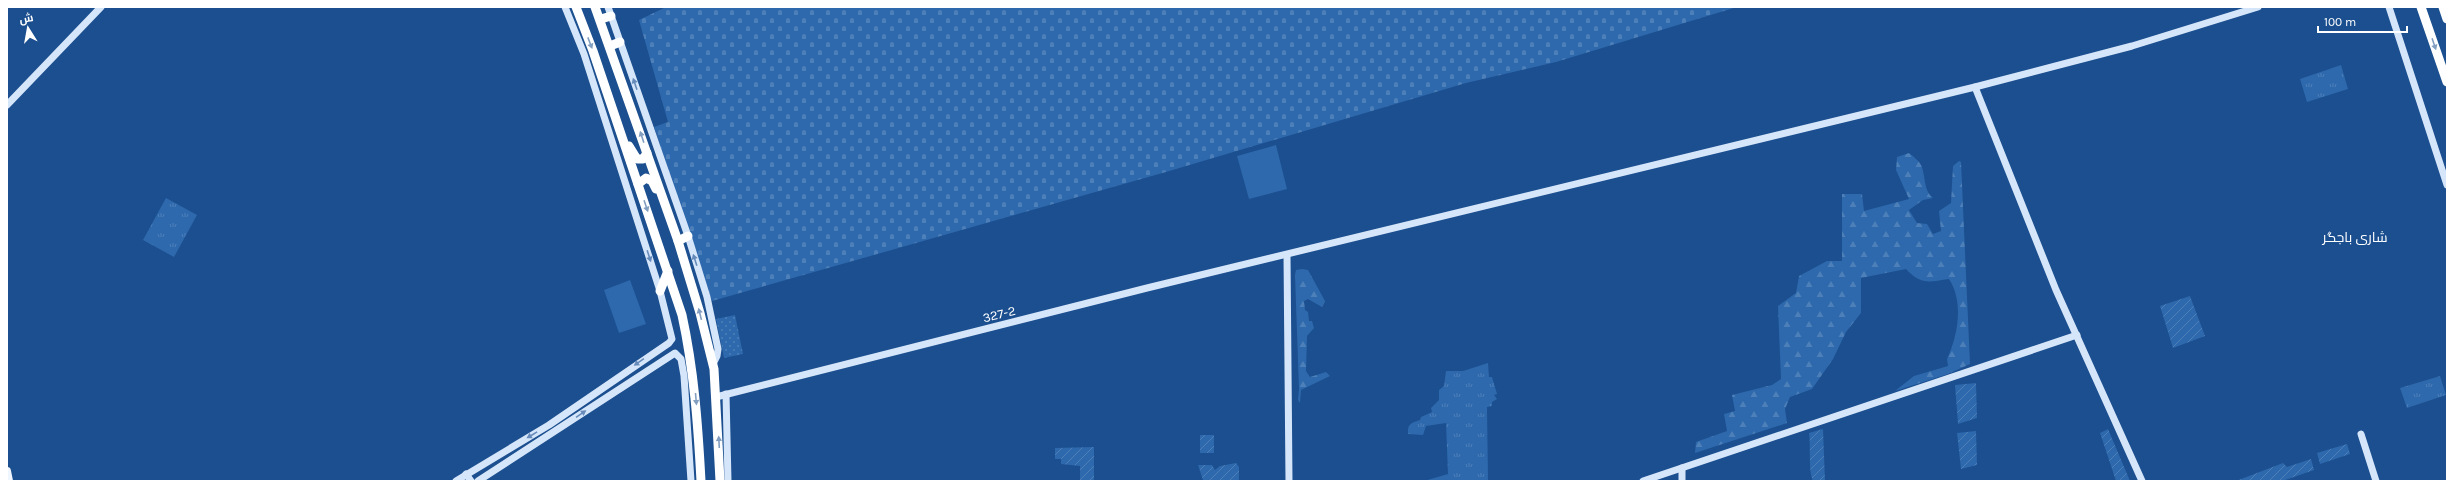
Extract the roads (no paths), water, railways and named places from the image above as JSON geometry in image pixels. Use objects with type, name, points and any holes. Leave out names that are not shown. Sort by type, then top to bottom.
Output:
[{"type":"highway","points":[[576,7],[618,125],[682,315],[701,481]]},
{"type":"highway","points":[[595,7],[601,20],[666,206],[695,294],[713,364],[720,481]]},
{"type":"highway","points":[[2421,7],[2447,82]]},
{"type":"highway","points":[[2443,7],[2447,19]]},
{"type":"highway","points":[[601,20],[609,11]]},
{"type":"highway","points":[[610,46],[620,42]]},
{"type":"highway","points":[[618,125],[637,159],[643,159],[647,153]]},
{"type":"highway","points":[[638,184],[642,179],[648,178],[666,206]]},
{"type":"highway","points":[[678,241],[688,236]]},
{"type":"highway","points":[[660,291],[668,271]]},
{"type":"main road","points":[[7,471],[9,481]]},
{"type":"street","points":[[7,105],[101,7]]},
{"type":"street","points":[[456,481],[549,425],[672,341],[672,334],[660,291],[584,54],[565,7]]},
{"type":"street","name":"327-2","points":[[716,397],[907,348],[1975,87],[2132,46],[2258,7]]},
{"type":"street","points":[[2389,7],[2447,185]]},
{"type":"street","points":[[609,11],[708,297],[718,346],[717,356],[713,364]]},
{"type":"street","points":[[1975,87],[2056,290],[2142,481]]},
{"type":"street","points":[[1287,255],[1289,481]]},
{"type":"street","points":[[1643,481],[2077,335]]},
{"type":"street","points":[[478,481],[673,354],[678,354],[689,376],[691,481]]},
{"type":"street","points":[[726,394],[728,481]]},
{"type":"street","points":[[591,396],[598,403]]},
{"type":"street","points":[[2361,434],[2376,481]]},
{"type":"street","points":[[1682,468],[1682,481]]},
{"type":"street","points":[[466,474],[471,481]]},
{"type":"district","name":"شاری باجگر","points":[[2355,237]]}]
